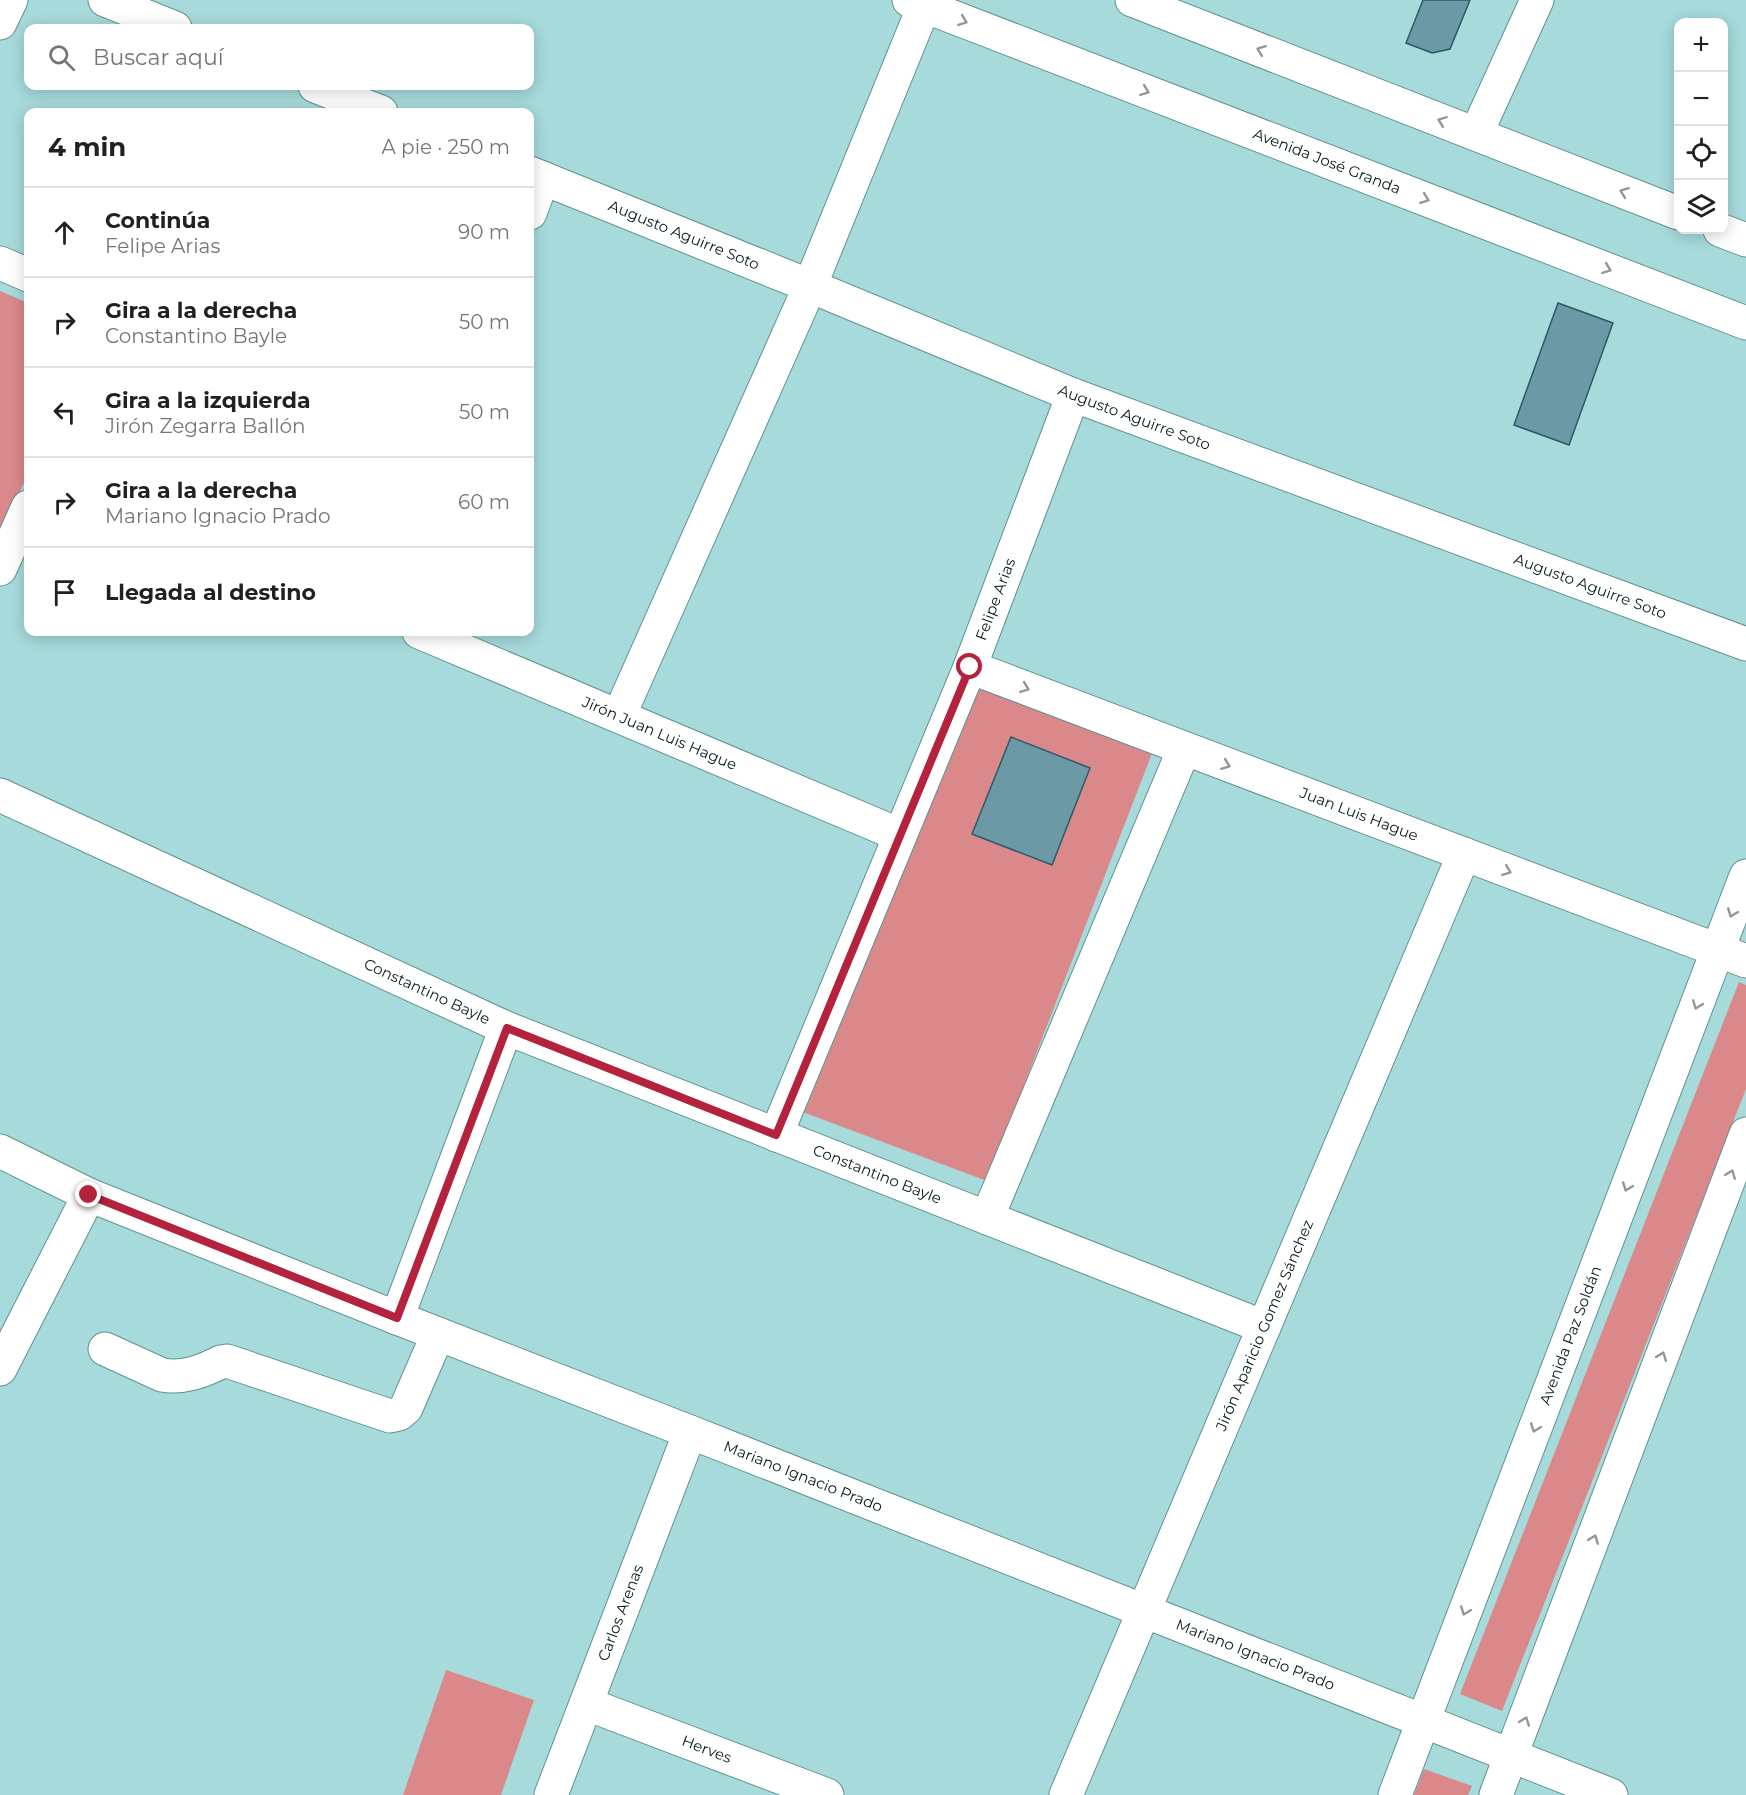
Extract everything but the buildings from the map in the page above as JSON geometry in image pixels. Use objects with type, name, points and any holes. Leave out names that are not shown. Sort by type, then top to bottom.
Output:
[{"type":"street","points":[[0,23],[11,0]]},
{"type":"street","points":[[105,0],[165,24]]},
{"type":"street","points":[[1132,0],[1674,211]]},
{"type":"street","points":[[1476,134],[1537,0]]},
{"type":"street","points":[[619,716],[810,285],[916,3]]},
{"type":"street","name":"Avenida José Granda","points":[[916,3],[1746,324]]},
{"type":"street","points":[[325,90],[371,108]]},
{"type":"street","name":"Augusto Aguirre Soto","points":[[536,176],[810,285],[1073,395],[1746,644]]},
{"type":"street","points":[[1728,233],[1746,240]]},
{"type":"street","points":[[0,263],[24,273]]},
{"type":"street","name":"Felipe Arias","points":[[776,1135],[970,667],[1073,395]]},
{"type":"street","points":[[0,569],[24,516]]},
{"type":"street","name":"Jirón Juan Luis Hague","points":[[429,636],[900,835]]},
{"type":"street","name":"Juan Luis Hague","points":[[970,667],[1732,956]]},
{"type":"street","points":[[987,1218],[1184,749]]},
{"type":"street","name":"Constantino Bayle","points":[[0,795],[507,1028],[1264,1327]]},
{"type":"street","name":"Jirón Aparicio Gomez Sánchez","points":[[1066,1795],[1464,854]]},
{"type":"street","name":"Avenida Paz Soldán","points":[[1395,1795],[1732,956],[1746,876]]},
{"type":"street","points":[[397,1318],[507,1028]]},
{"type":"street","points":[[1496,1795],[1746,1134]]},
{"type":"street","name":"Mariano Ignacio Prado","points":[[0,1151],[89,1195],[1611,1795]]},
{"type":"street","points":[[0,1369],[89,1195]]},
{"type":"street","points":[[105,1349],[162,1375],[172,1377],[182,1377],[227,1361],[390,1416],[399,1414],[406,1408],[438,1334]]},
{"type":"street","name":"Carlos Arenas","points":[[551,1795],[690,1432]]},
{"type":"street","name":"Herves","points":[[587,1704],[827,1795]]},
{"type":"shaded area","points":[[0,291],[24,301],[24,483],[0,534]]},
{"type":"shaded area","points":[[971,673],[1156,743],[987,1181],[800,1111]]},
{"type":"shaded area","points":[[1739,982],[1746,985],[1746,1089],[1502,1711],[1460,1694]]},
{"type":"shaded area","points":[[446,1670],[534,1700],[501,1795],[403,1795]]},
{"type":"shaded area","points":[[1424,1769],[1472,1786],[1468,1795],[1414,1795]]},
{"type":"route","points":[[89,1195],[397,1318],[507,1028],[776,1135],[970,667]]}]
